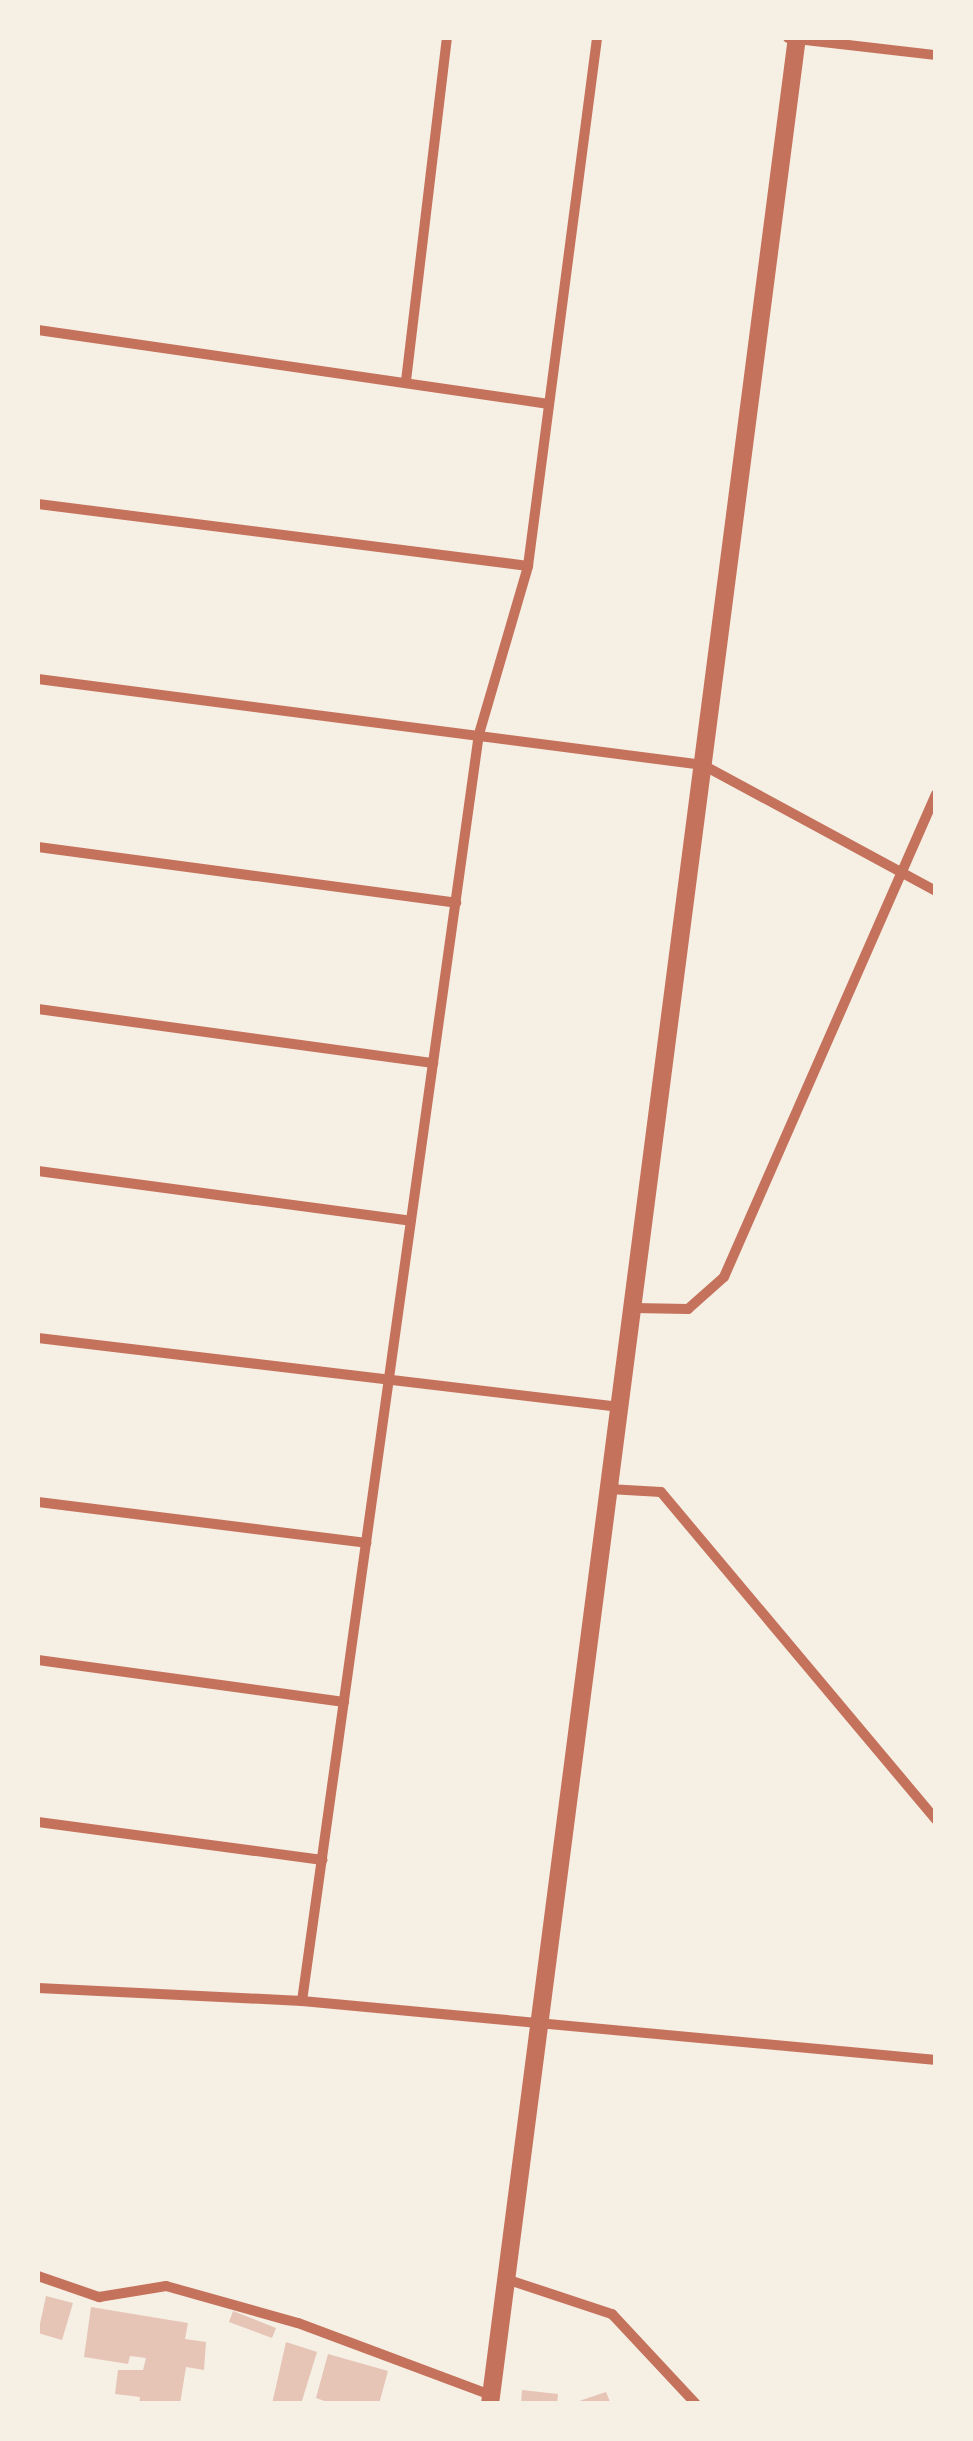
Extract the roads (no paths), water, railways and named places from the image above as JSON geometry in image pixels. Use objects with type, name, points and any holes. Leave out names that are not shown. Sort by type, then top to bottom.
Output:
[{"type":"street","points":[[406,381],[447,38]]},
{"type":"street","points":[[302,2001],[479,734],[528,566],[598,38]]},
{"type":"street","points":[[38,2276],[98,2297],[166,2286],[298,2323],[491,2399],[794,38],[936,55]]},
{"type":"street","points":[[38,330],[549,404]]},
{"type":"street","points":[[38,504],[528,566]]},
{"type":"street","points":[[38,679],[703,765],[936,891]]},
{"type":"street","points":[[634,1308],[688,1309],[724,1278],[936,794]]},
{"type":"street","points":[[38,847],[456,903]]},
{"type":"street","points":[[38,1009],[434,1063]]},
{"type":"street","points":[[38,1171],[411,1221]]},
{"type":"street","points":[[38,1338],[620,1408]]},
{"type":"street","points":[[609,1489],[661,1492],[936,1820]]},
{"type":"street","points":[[38,1502],[366,1542]]},
{"type":"street","points":[[38,1660],[344,1702]]},
{"type":"street","points":[[38,1822],[322,1860]]},
{"type":"street","points":[[38,1988],[302,2001],[936,2060]]},
{"type":"street","points":[[506,2279],[612,2314],[696,2404]]}]
